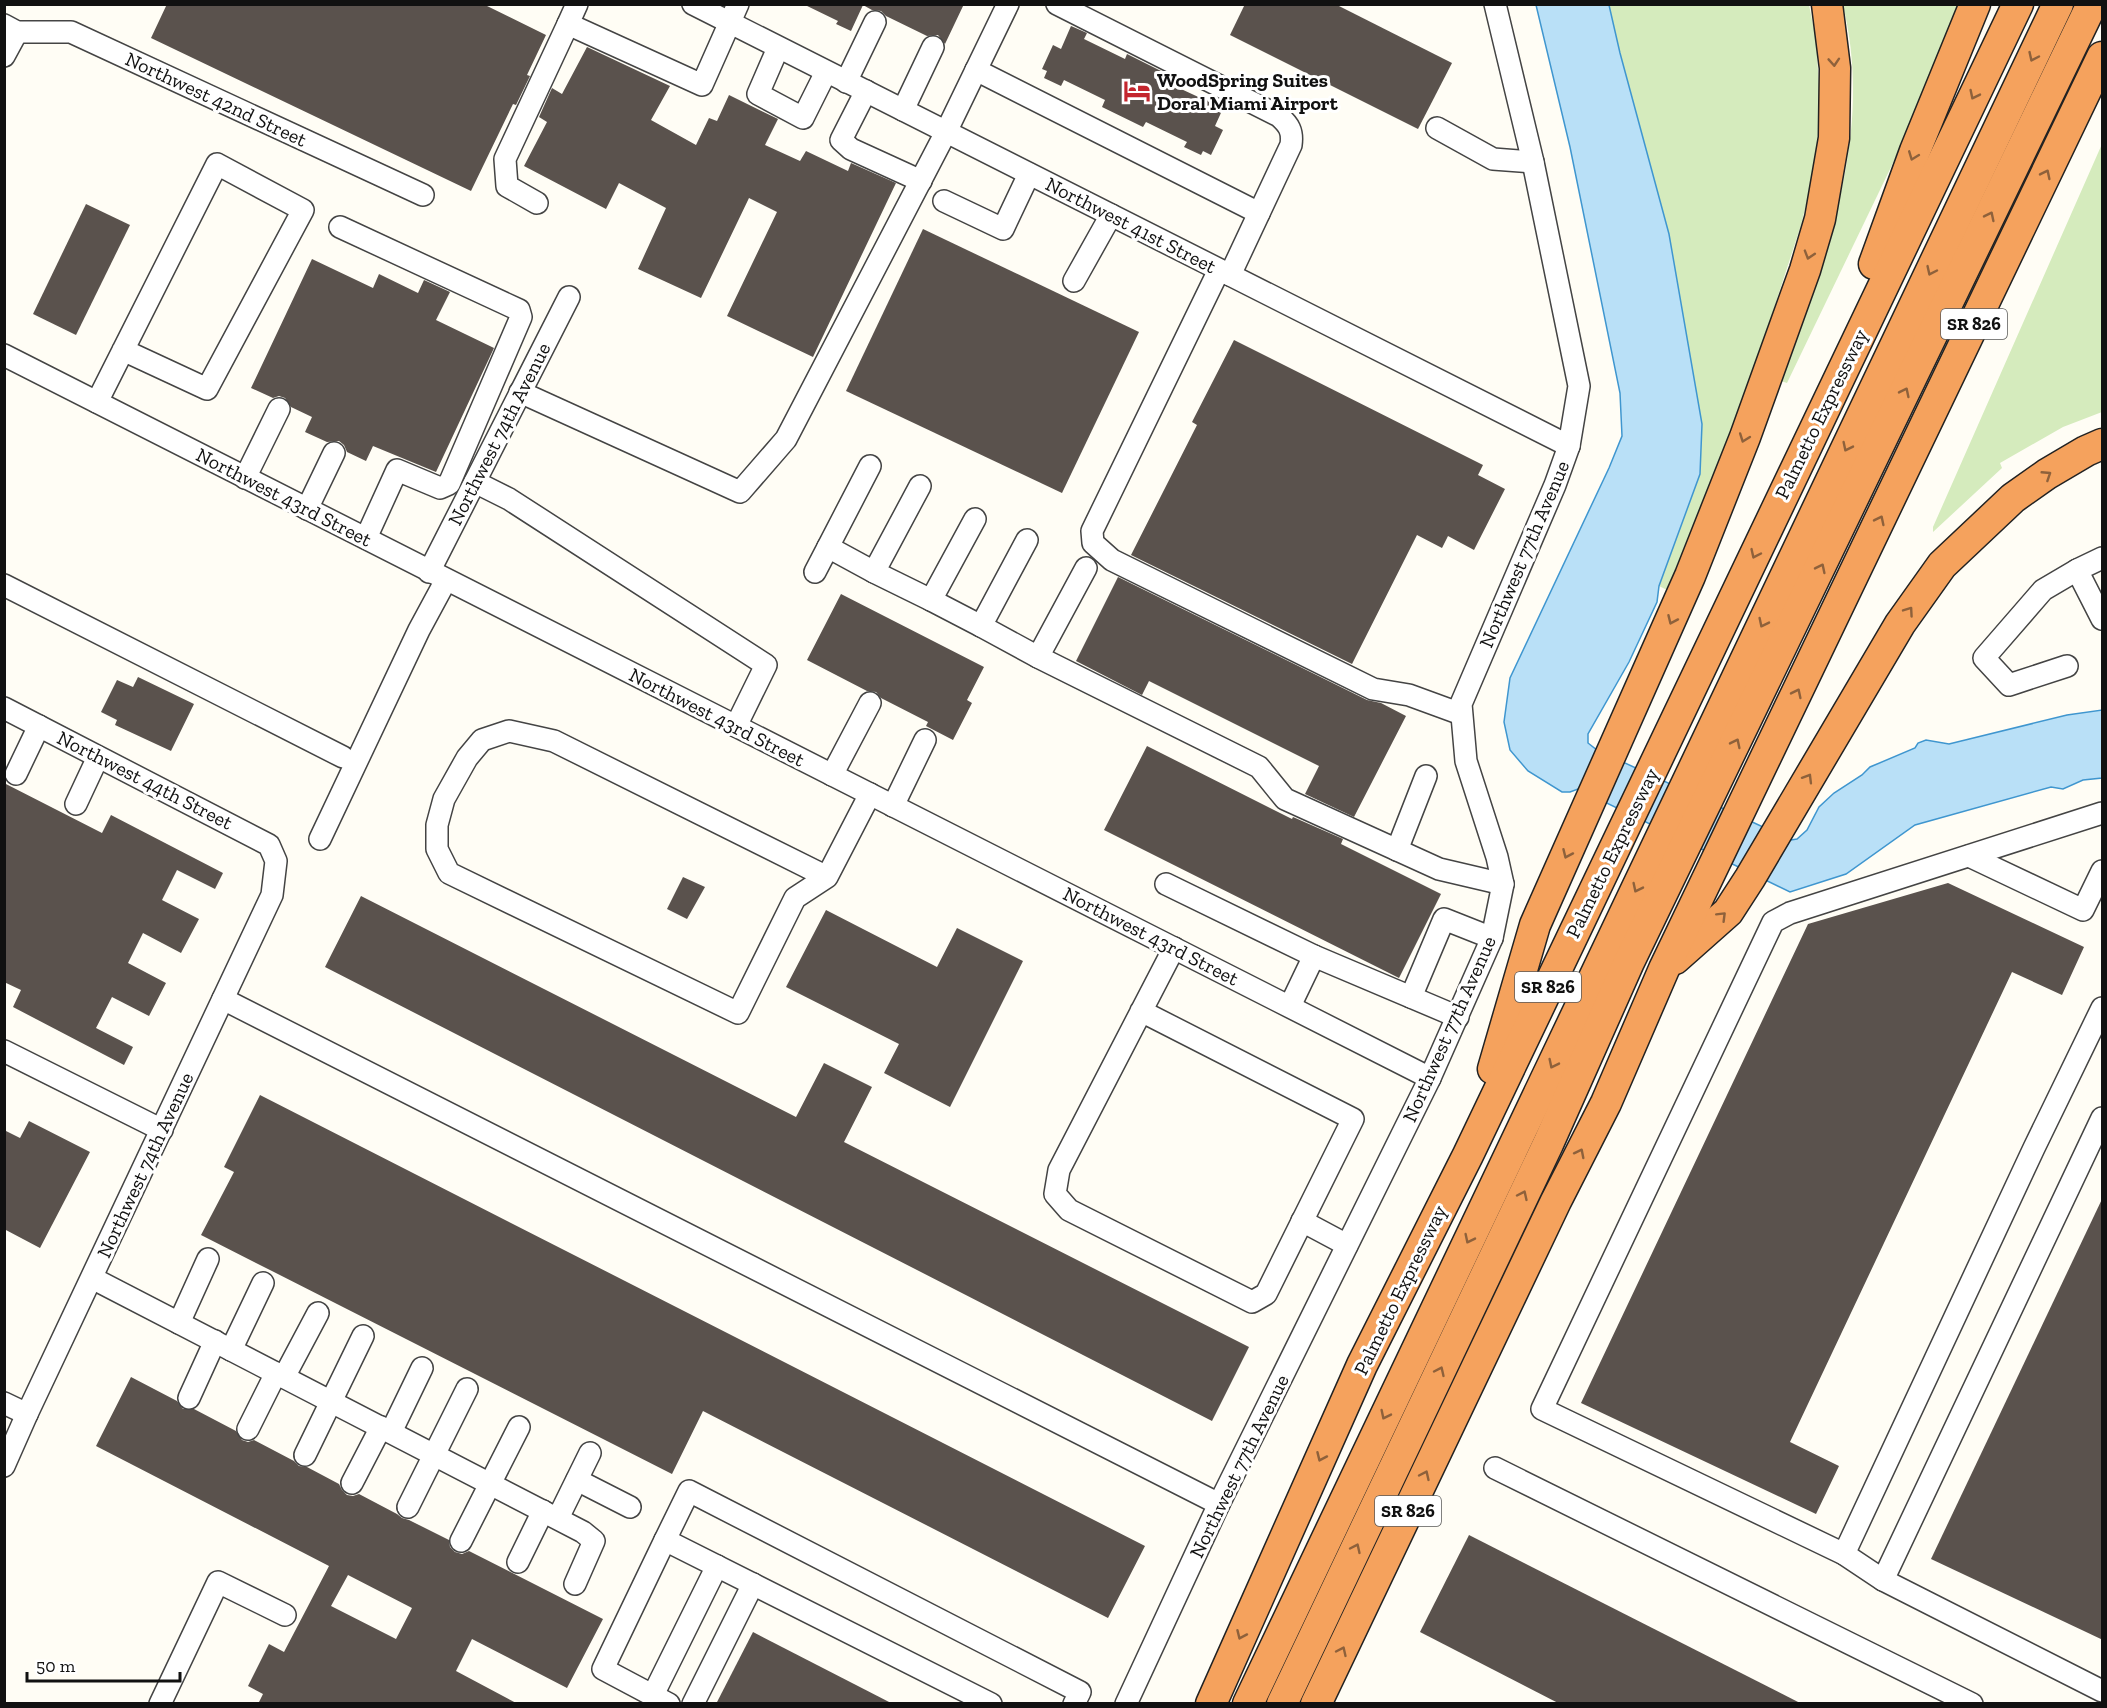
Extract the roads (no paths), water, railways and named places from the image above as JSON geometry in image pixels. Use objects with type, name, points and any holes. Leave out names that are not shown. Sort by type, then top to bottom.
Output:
[{"type":"highway","points":[[1468,1155],[1535,925],[1676,610],[1786,327],[1815,235],[1828,176],[1835,119],[1835,68],[1827,4]]},
{"type":"highway","points":[[1816,425],[1915,151],[1975,4]]},
{"type":"highway","name":"Palmetto Expressway","points":[[1211,1704],[1362,1365],[1468,1155],[2018,4]]},
{"type":"highway","points":[[1282,1704],[1548,1144],[1683,885],[1701,846],[1698,790],[2058,4]]},
{"type":"highway","points":[[1698,790],[2092,4]]},
{"type":"highway","name":"SR 826","points":[[1316,1704],[1556,1201],[1606,1103],[1664,969],[1701,846],[1744,803],[2103,57]]},
{"type":"highway","points":[[1664,969],[1728,912],[1900,624],[1942,566],[2013,498],[2047,474],[2086,451],[2103,444]]},
{"type":"highway","points":[[1248,1704],[1701,846]]},
{"type":"street","points":[[537,203],[507,186],[506,159],[577,4]]},
{"type":"street","name":"Northwest 41st Street","points":[[693,4],[734,14],[778,48],[1569,446]]},
{"type":"street","points":[[520,392],[740,492],[786,439],[921,181],[1008,4]]},
{"type":"street","points":[[1057,4],[1279,116],[1289,126],[1293,136],[1291,145],[1259,213],[1225,272],[1092,531],[1093,543],[1112,560],[1373,689],[1409,695],[1461,714]]},
{"type":"street","name":"Northwest 77th Avenue","points":[[1126,1704],[1219,1504],[1430,1078],[1492,938],[1503,884],[1497,857],[1466,761],[1461,704],[1555,485],[1569,446],[1579,386],[1533,162],[1493,6]]},
{"type":"street","points":[[568,24],[702,85],[734,14]]},
{"type":"street","points":[[846,82],[875,22]]},
{"type":"street","points":[[4,56],[10,28]]},
{"type":"street","name":"Northwest 42nd Street","points":[[10,28],[71,32],[423,195]]},
{"type":"street","points":[[903,110],[933,47]]},
{"type":"street","points":[[778,48],[758,94],[803,117],[826,72]]},
{"type":"street","points":[[976,70],[1259,213]]},
{"type":"street","points":[[866,91],[841,140],[851,149],[921,181]]},
{"type":"street","points":[[1437,128],[1493,159],[1533,162]]},
{"type":"street","points":[[97,402],[123,350],[217,164],[303,210],[207,389],[123,350]]},
{"type":"street","points":[[944,201],[1003,229],[1029,174]]},
{"type":"street","points":[[1074,281],[1111,215]]},
{"type":"street","points":[[340,226],[519,310],[521,317],[449,484],[440,488],[397,471],[366,538]]},
{"type":"street","name":"Northwest 74th Avenue","points":[[320,838],[419,630],[475,482],[569,297]]},
{"type":"street","name":"Northwest 43rd Street","points":[[4,355],[1430,1078]]},
{"type":"street","points":[[245,477],[279,409]]},
{"type":"street","points":[[307,509],[334,453]]},
{"type":"street","points":[[815,572],[870,465]]},
{"type":"street","points":[[475,482],[509,499],[766,665],[736,726]]},
{"type":"street","points":[[874,572],[920,486]]},
{"type":"street","points":[[931,600],[975,519]]},
{"type":"street","points":[[981,626],[1027,540]]},
{"type":"street","points":[[828,547],[1038,657],[1258,767],[1285,799],[1439,868],[1503,884]]},
{"type":"street","points":[[2067,666],[2009,685],[1983,658],[2043,590],[2103,558]]},
{"type":"street","points":[[1038,657],[1086,568]]},
{"type":"street","points":[[2077,570],[2103,619]]},
{"type":"street","points":[[4,585],[343,757]]},
{"type":"street","points":[[831,775],[870,703]]},
{"type":"street","name":"Northwest 44th Street","points":[[4,708],[269,845],[276,861]]},
{"type":"street","points":[[16,774],[39,726]]},
{"type":"street","points":[[827,877],[554,741],[509,730],[482,740],[467,758],[444,799],[437,825],[437,849],[449,873],[738,1013],[795,898],[827,877],[870,794]]},
{"type":"street","points":[[893,806],[925,740]]},
{"type":"street","points":[[76,804],[98,757]]},
{"type":"street","points":[[1397,850],[1426,776]]},
{"type":"street","points":[[2103,813],[1790,913],[1773,922],[1542,1409],[1844,1554],[1883,1580],[2103,1691]]},
{"type":"street","points":[[1969,856],[2083,910],[2103,871]]},
{"type":"street","name":"Northwest 74th Avenue","points":[[4,1466],[272,895],[276,861]]},
{"type":"street","points":[[1166,884],[1314,956],[1458,1017]]},
{"type":"street","points":[[1412,997],[1444,919],[1492,938]]},
{"type":"street","points":[[1141,1011],[1353,1119],[1266,1294],[1252,1302],[1069,1210],[1055,1194],[1059,1170],[1141,1011],[1174,948]]},
{"type":"street","points":[[1290,1006],[1314,956]]},
{"type":"street","points":[[223,999],[1219,1504]]},
{"type":"street","points":[[1844,1554],[2034,1148],[2103,1008]]},
{"type":"street","points":[[4,1051],[162,1130]]},
{"type":"street","points":[[1883,1580],[2103,1118]]},
{"type":"street","points":[[1302,1221],[1347,1245]]},
{"type":"street","points":[[179,1323],[208,1259]]},
{"type":"street","points":[[92,1278],[583,1532],[594,1540],[575,1584]]},
{"type":"street","points":[[189,1398],[264,1283]]},
{"type":"street","points":[[248,1429],[318,1313]]},
{"type":"street","points":[[304,1455],[363,1336]]},
{"type":"street","points":[[352,1484],[422,1368]]},
{"type":"street","points":[[408,1508],[467,1389]]},
{"type":"street","points":[[4,1403],[27,1414]]},
{"type":"street","points":[[461,1540],[519,1427]]},
{"type":"street","points":[[518,1562],[550,1514],[577,1480],[590,1453]]},
{"type":"street","points":[[1495,1468],[1972,1704]]},
{"type":"street","points":[[577,1480],[630,1507]]},
{"type":"street","points":[[717,1566],[661,1699],[603,1669],[689,1491],[1080,1692],[1074,1704]]},
{"type":"street","points":[[665,1540],[991,1704]]},
{"type":"street","points":[[160,1704],[218,1582],[285,1615]]},
{"type":"street","points":[[693,1704],[753,1584]]},
{"type":"water","points":[[1536,5],[1609,5],[1669,234],[1702,424],[1700,474],[1659,586],[1657,602],[1629,662],[1588,734],[1588,743],[1597,750],[1791,840],[1797,839],[1807,830],[1819,807],[1834,793],[1862,775],[1870,767],[1915,748],[1918,743],[1926,740],[1949,744],[2067,715],[2102,710],[2102,778],[2083,780],[2063,789],[2051,787],[1915,825],[1846,874],[1790,892],[1578,789],[1562,792],[1528,771],[1510,750],[1504,722],[1510,678],[1622,436],[1620,393],[1570,147]]},
{"type":"place","name":"WoodSpring Suites Doral Miami Airport","points":[[1137,91]]}]
